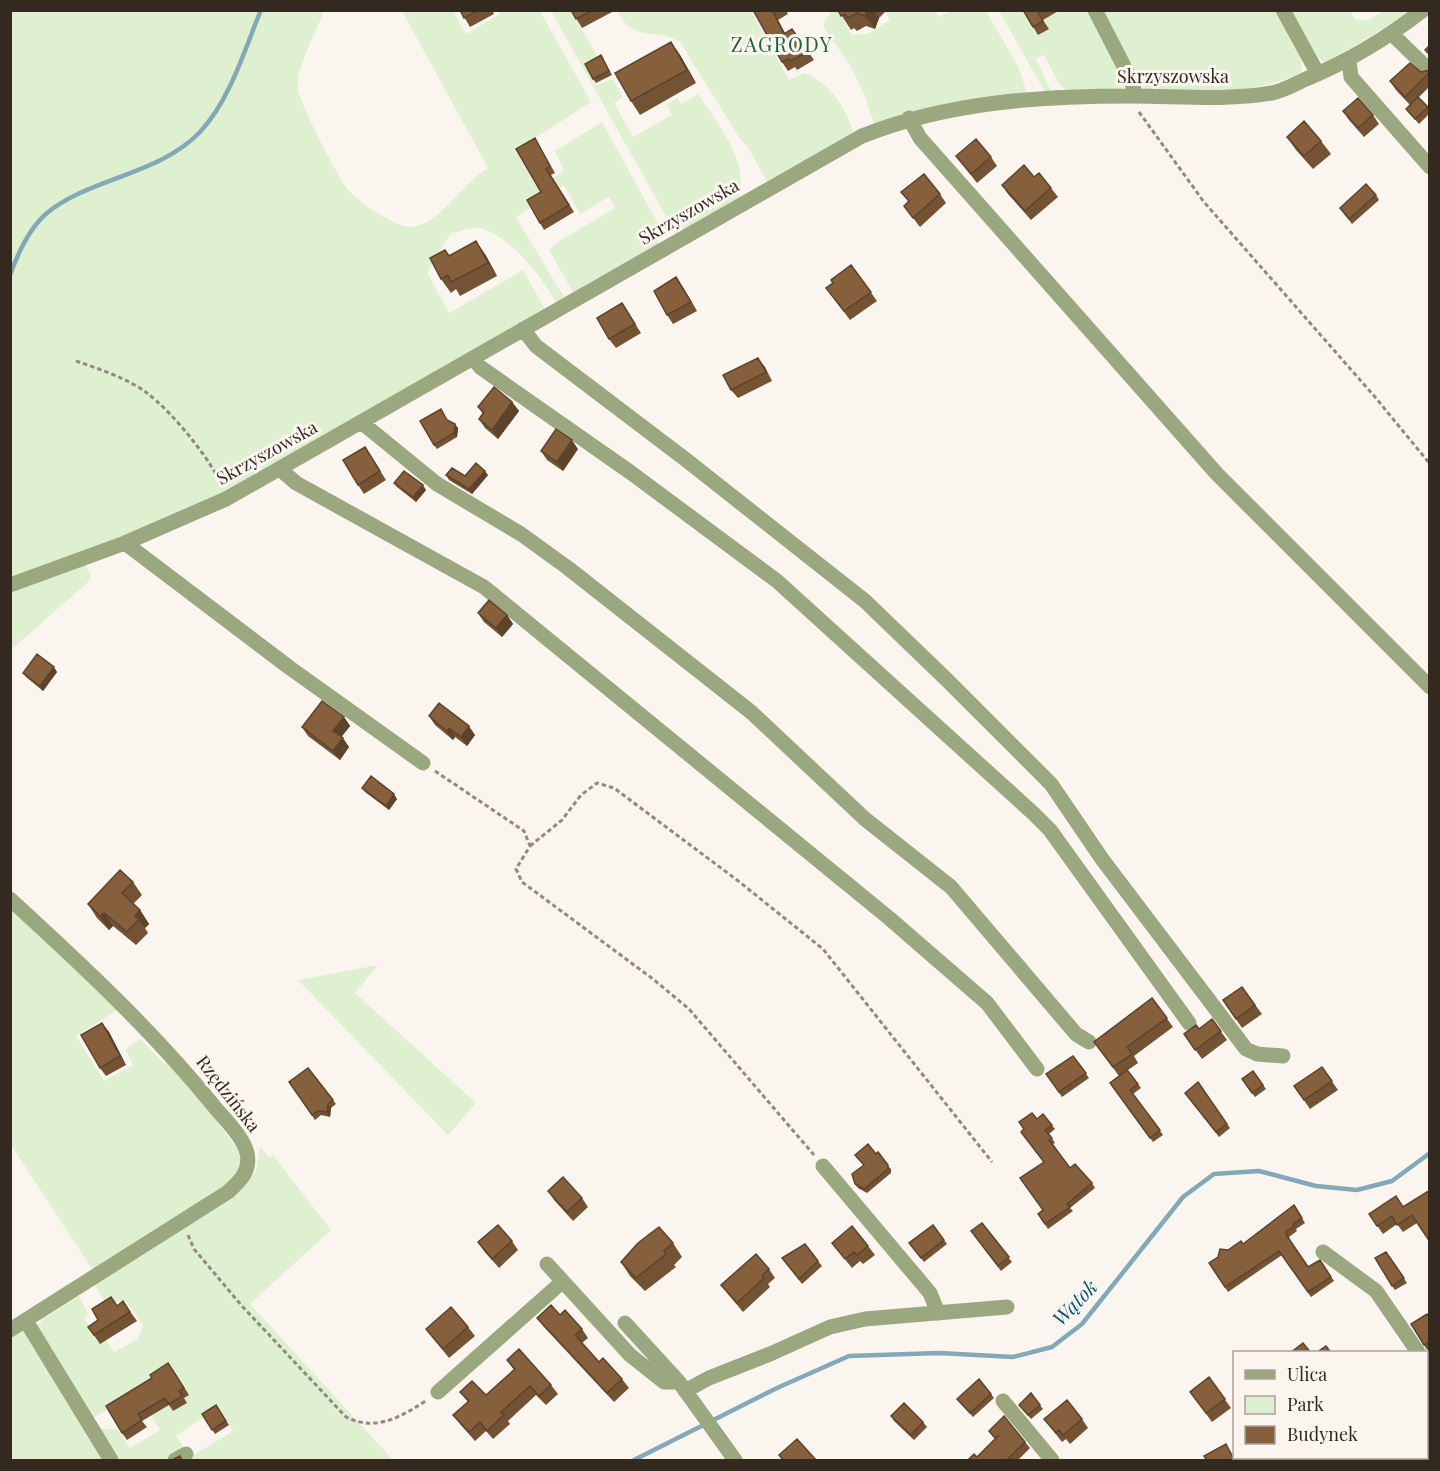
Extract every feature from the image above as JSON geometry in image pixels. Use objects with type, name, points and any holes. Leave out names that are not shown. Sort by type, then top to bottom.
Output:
[{"type":"street","points":[[1095,10],[1131,80],[1135,96]]},
{"type":"street","points":[[1283,10],[1318,74]]},
{"type":"street","name":"Skrzyszowska","points":[[10,585],[125,543],[226,499],[281,470],[862,136],[909,118],[1015,100],[1058,96],[1228,97],[1274,92],[1349,61],[1392,34],[1423,10]]},
{"type":"street","points":[[1392,34],[1430,71]]},
{"type":"street","points":[[1349,61],[1351,77],[1430,167]]},
{"type":"street","points":[[909,118],[920,138],[1217,474],[1430,687]]},
{"type":"street","points":[[523,329],[536,346],[685,459],[865,601],[1051,784],[1102,859],[1246,1049],[1257,1054],[1283,1056]]},
{"type":"street","points":[[473,358],[480,367],[630,472],[777,581],[1034,814],[1050,830],[1190,1023]]},
{"type":"street","points":[[361,422],[438,484],[522,534],[568,568],[751,712],[865,819],[951,887],[1076,1034],[1089,1042]]},
{"type":"street","points":[[281,470],[297,483],[484,587],[889,918],[987,1003],[1037,1069]]},
{"type":"street","points":[[125,543],[290,668],[423,763]]},
{"type":"street","name":"Rzędzińska","points":[[10,899],[142,1022],[178,1062],[244,1146],[248,1156],[247,1168],[242,1180],[228,1192],[11,1329]]},
{"type":"street","points":[[823,1166],[930,1293],[938,1313]]},
{"type":"street","points":[[1323,1252],[1376,1291],[1417,1351]]},
{"type":"street","points":[[547,1264],[630,1355],[664,1382],[682,1387],[770,1354],[830,1327],[865,1319],[1007,1307]]},
{"type":"street","points":[[438,1392],[562,1282]]},
{"type":"street","points":[[26,1321],[111,1461]]},
{"type":"street","points":[[625,1323],[682,1387],[730,1455]]},
{"type":"street","points":[[1003,1401],[1052,1461]]},
{"type":"path","points":[[1135,96],[1138,110],[1204,201],[1375,397],[1430,465]]},
{"type":"path","points":[[76,361],[104,371],[147,393],[207,459],[226,499]]},
{"type":"path","points":[[423,763],[524,831],[530,846]]},
{"type":"path","points":[[823,1166],[689,1009],[653,979],[522,882],[516,869],[530,846],[562,820],[581,795],[597,783],[614,788],[737,880],[823,950],[992,1162]]},
{"type":"path","points":[[186,1218],[187,1233],[194,1249],[242,1306],[346,1417],[358,1423],[376,1424],[388,1421],[438,1392]]},
{"type":"green space","points":[[10,11],[324,11],[298,80],[298,88],[305,109],[330,159],[351,193],[387,219],[410,227],[430,220],[488,168],[402,11],[453,11],[466,34],[500,14],[498,11],[540,11],[591,102],[515,151],[537,187],[564,171],[555,151],[602,122],[660,227],[658,244],[573,292],[549,250],[558,242],[615,208],[609,197],[580,214],[564,185],[516,217],[564,297],[556,302],[524,258],[502,239],[479,228],[451,233],[427,272],[449,313],[523,270],[545,309],[235,487],[181,513],[11,579]]},
{"type":"green space","points":[[551,11],[571,11],[599,59],[586,67],[596,86],[613,78],[623,97],[614,103],[633,137],[672,115],[667,104],[677,98],[681,104],[698,94],[722,130],[735,156],[741,183],[739,197],[676,234]]},
{"type":"green space","points":[[617,11],[751,11],[789,80],[805,73],[822,83],[841,105],[853,131],[846,138],[767,181],[680,42],[662,35],[630,28]]},
{"type":"green space","points":[[832,11],[838,11],[852,35],[868,34],[890,20],[885,11],[935,11],[939,17],[951,11],[986,11],[1018,66],[1027,93],[939,105],[874,124],[865,96],[850,65],[824,28],[824,22]]},
{"type":"green space","points":[[999,11],[1089,11],[1125,83],[1122,90],[1066,90],[1059,84],[1044,55],[1036,59],[1051,91],[1045,92]]},
{"type":"green space","points":[[1099,11],[1277,11],[1298,48],[1301,73],[1264,86],[1244,89],[1144,90]]},
{"type":"green space","points":[[1291,11],[1350,11],[1355,19],[1364,20],[1385,11],[1413,11],[1325,63],[1318,57]]},
{"type":"green space","points":[[85,565],[91,575],[88,582],[11,650],[11,592]]},
{"type":"green space","points":[[10,909],[119,1009],[76,1036],[104,1081],[133,1065],[125,1049],[141,1039],[163,1063],[172,1063],[238,1149],[240,1169],[232,1181],[94,1272],[11,1145]]},
{"type":"green space","points":[[378,965],[355,993],[476,1103],[448,1135],[298,980]]},
{"type":"green space","points":[[260,1147],[269,1157],[273,1155],[331,1230],[250,1304],[393,1460],[186,1460],[233,1431],[219,1407],[176,1436],[184,1448],[164,1460],[120,1460],[100,1429],[117,1429],[130,1448],[160,1430],[137,1393],[93,1418],[36,1328],[43,1319],[79,1296],[89,1315],[84,1318],[95,1335],[101,1332],[114,1352],[138,1339],[143,1326],[127,1302],[118,1301],[108,1307],[95,1286],[98,1281],[245,1185],[256,1171]]},
{"type":"green space","points":[[22,1329],[105,1460],[11,1460],[10,1335]]},
{"type":"building","points":[[460,10],[478,10],[464,18]]},
{"type":"building","points":[[571,10],[593,10],[576,19]]},
{"type":"building","points":[[753,10],[772,10],[784,34],[792,29],[808,52],[790,61],[789,58],[782,62]]},
{"type":"building","points":[[838,10],[867,10],[865,16],[857,13],[848,18],[845,14],[841,16]]},
{"type":"building","points":[[1023,10],[1041,10],[1038,12],[1043,21],[1033,27]]},
{"type":"building","points":[[671,42],[687,70],[631,101],[615,73]]},
{"type":"building","points":[[1430,45],[1430,55],[1425,50]]},
{"type":"building","points":[[601,55],[609,71],[593,79],[585,64]]},
{"type":"building","points":[[1410,63],[1421,72],[1430,70],[1430,72],[1405,97],[1390,81]]},
{"type":"building","points":[[1418,97],[1428,107],[1415,119],[1406,109]]},
{"type":"building","points":[[1358,98],[1373,115],[1358,128],[1343,111]]},
{"type":"building","points":[[1304,121],[1321,141],[1304,156],[1287,137]]},
{"type":"building","points":[[535,138],[550,166],[546,169],[569,205],[540,223],[527,200],[541,192],[516,149]]},
{"type":"building","points":[[976,139],[991,157],[971,174],[956,156]]},
{"type":"building","points":[[1024,165],[1034,177],[1039,173],[1051,188],[1025,211],[1002,185]]},
{"type":"building","points":[[924,174],[940,194],[913,218],[904,206],[909,201],[901,192]]},
{"type":"building","points":[[1366,184],[1376,195],[1349,219],[1340,208]]},
{"type":"building","points":[[476,241],[488,263],[451,282],[448,275],[441,279],[430,258],[445,250],[449,256]]},
{"type":"building","points":[[851,265],[871,292],[844,311],[826,288],[833,283],[831,280]]},
{"type":"building","points":[[676,277],[691,302],[667,315],[654,291]]},
{"type":"building","points":[[622,303],[635,324],[609,339],[597,318]]},
{"type":"building","points":[[758,358],[766,372],[731,390],[723,375]]},
{"type":"building","points":[[494,387],[512,402],[492,430],[479,419],[484,412],[478,407]]},
{"type":"building","points":[[441,409],[447,420],[455,424],[454,433],[434,445],[420,421]]},
{"type":"building","points":[[556,429],[572,440],[557,462],[541,451]]},
{"type":"building","points":[[365,447],[380,471],[358,485],[343,460]]},
{"type":"building","points":[[476,463],[485,471],[469,489],[446,475],[452,468],[465,476]]},
{"type":"building","points":[[404,471],[423,485],[413,497],[394,483]]},
{"type":"building","points":[[489,600],[507,615],[496,628],[478,613]]},
{"type":"building","points":[[37,654],[54,667],[40,686],[23,673]]},
{"type":"building","points":[[322,701],[344,717],[333,731],[343,738],[333,751],[302,727]]},
{"type":"building","points":[[439,703],[469,726],[461,737],[449,728],[447,731],[429,716]]},
{"type":"building","points":[[371,776],[394,794],[386,806],[362,788]]},
{"type":"building","points":[[120,870],[133,882],[122,893],[140,910],[135,916],[139,919],[127,932],[104,913],[100,916],[88,904]]},
{"type":"building","points":[[1242,987],[1255,1005],[1236,1019],[1223,1000]]},
{"type":"building","points":[[1152,998],[1167,1018],[1127,1047],[1132,1054],[1113,1067],[1094,1042]]},
{"type":"building","points":[[1212,1019],[1221,1031],[1195,1050],[1184,1034],[1196,1025],[1199,1029]]},
{"type":"building","points":[[102,1023],[120,1056],[100,1068],[81,1035]]},
{"type":"building","points":[[1073,1056],[1086,1073],[1059,1092],[1046,1074]]},
{"type":"building","points":[[1322,1067],[1332,1081],[1304,1100],[1294,1086]]},
{"type":"building","points":[[308,1068],[333,1100],[328,1104],[327,1112],[318,1111],[312,1115],[289,1082]]},
{"type":"building","points":[[1127,1070],[1138,1084],[1130,1090],[1160,1130],[1150,1138],[1110,1083]]},
{"type":"building","points":[[1253,1071],[1263,1085],[1252,1093],[1242,1079]]},
{"type":"building","points":[[1198,1082],[1227,1124],[1216,1132],[1185,1093]]},
{"type":"building","points":[[1032,1113],[1037,1119],[1043,1114],[1052,1125],[1045,1130],[1052,1138],[1049,1140],[1070,1168],[1075,1164],[1092,1183],[1067,1204],[1070,1207],[1045,1224],[1038,1214],[1043,1210],[1020,1178],[1044,1162],[1021,1132],[1024,1129],[1019,1122]]},
{"type":"building","points":[[868,1144],[876,1154],[878,1152],[888,1165],[888,1169],[864,1189],[855,1184],[852,1174],[864,1165],[855,1155]]},
{"type":"building","points":[[563,1177],[582,1198],[567,1212],[548,1191]]},
{"type":"building","points":[[1430,1190],[1430,1242],[1412,1215],[1397,1225],[1392,1216],[1377,1226],[1369,1214],[1396,1196],[1403,1207]]},
{"type":"building","points":[[1294,1205],[1302,1218],[1286,1232],[1287,1236],[1308,1267],[1320,1260],[1331,1277],[1308,1292],[1279,1251],[1225,1287],[1209,1263],[1218,1257],[1220,1249],[1228,1250],[1241,1241],[1243,1244]]},
{"type":"building","points":[[982,1223],[1009,1257],[998,1266],[971,1231]]},
{"type":"building","points":[[498,1225],[512,1241],[492,1259],[478,1242]]},
{"type":"building","points":[[933,1225],[944,1240],[921,1258],[909,1243]]},
{"type":"building","points":[[852,1226],[868,1246],[857,1255],[854,1252],[845,1259],[832,1243]]},
{"type":"building","points":[[659,1227],[673,1243],[664,1251],[666,1254],[636,1278],[621,1262],[638,1243]]},
{"type":"building","points":[[805,1244],[818,1261],[799,1279],[782,1258]]},
{"type":"building","points":[[1386,1252],[1404,1278],[1392,1286],[1375,1258]]},
{"type":"building","points":[[756,1254],[769,1269],[762,1276],[764,1278],[737,1303],[721,1285]]},
{"type":"building","points":[[111,1297],[117,1306],[123,1301],[130,1312],[94,1335],[88,1327],[98,1320],[92,1309]]},
{"type":"building","points":[[551,1305],[560,1315],[565,1310],[582,1329],[575,1335],[599,1362],[603,1358],[622,1379],[607,1393],[537,1318]]},
{"type":"building","points":[[451,1307],[468,1327],[443,1349],[426,1329]]},
{"type":"building","points":[[1427,1314],[1430,1318],[1430,1342],[1424,1345],[1411,1324]]},
{"type":"building","points":[[1303,1343],[1309,1351],[1293,1351]]},
{"type":"building","points":[[1326,1346],[1330,1351],[1319,1351]]},
{"type":"building","points":[[519,1349],[551,1385],[539,1396],[530,1386],[501,1412],[504,1415],[487,1431],[480,1422],[469,1432],[453,1415],[469,1401],[460,1392],[472,1381],[486,1395],[515,1369],[507,1360]]},
{"type":"building","points":[[168,1363],[184,1388],[179,1391],[182,1396],[169,1404],[165,1398],[138,1414],[142,1420],[122,1433],[106,1406],[152,1378],[150,1375]]},
{"type":"building","points":[[1209,1377],[1225,1399],[1206,1413],[1190,1392]]},
{"type":"building","points":[[979,1379],[991,1394],[970,1413],[957,1399]]},
{"type":"building","points":[[1031,1393],[1040,1405],[1028,1415],[1019,1405]]},
{"type":"building","points":[[1067,1400],[1082,1419],[1063,1435],[1059,1430],[1056,1433],[1044,1419]]},
{"type":"building","points":[[904,1403],[923,1422],[911,1435],[891,1416]]},
{"type":"building","points":[[216,1405],[226,1421],[212,1430],[202,1414]]},
{"type":"building","points":[[1004,1416],[1025,1442],[1006,1461],[967,1461],[974,1454],[977,1457],[999,1435],[995,1438],[989,1431]]},
{"type":"building","points":[[797,1439],[817,1461],[784,1461],[779,1455]]},
{"type":"building","points":[[1226,1444],[1235,1461],[1207,1461],[1204,1456]]},
{"type":"building","points":[[1430,1445],[1430,1461],[1415,1461],[1414,1459],[1428,1459],[1428,1446]]},
{"type":"building","points":[[180,1456],[182,1461],[170,1461]]},
{"type":"waterway","points":[[10,275],[29,233],[47,213],[83,192],[165,158],[200,132],[211,119],[228,90],[261,10]]},
{"type":"waterway","name":"Wątok","points":[[634,1460],[777,1388],[849,1356],[939,1353],[1013,1357],[1052,1347],[1082,1324],[1183,1197],[1214,1174],[1259,1171],[1316,1186],[1357,1190],[1392,1181],[1430,1153]]},
{"type":"district","name":"ZAGRODY","points":[[782,45]]}]
